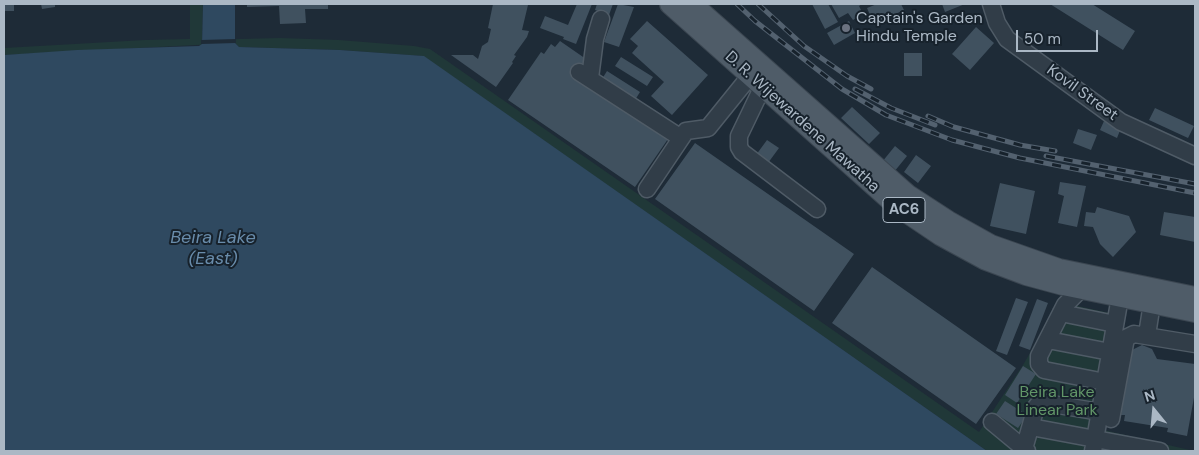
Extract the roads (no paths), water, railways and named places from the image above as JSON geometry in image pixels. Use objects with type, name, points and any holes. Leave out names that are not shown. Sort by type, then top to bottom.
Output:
[{"type":"main road","name":"D. R. Wijewardene Mawatha","points":[[670,4],[753,86],[897,206],[940,235],[986,260],[1026,275],[1082,289],[1195,312]]},
{"type":"main road","name":"D. R. Wijewardene Mawatha","points":[[692,4],[908,195],[948,221],[991,245],[1059,269],[1195,297]]},
{"type":"lane","name":"Kovil Street","points":[[990,4],[997,23],[1007,39],[1121,122],[1195,156]]},
{"type":"lane","points":[[601,19],[585,75],[681,138]]},
{"type":"lane","points":[[647,189],[689,129],[700,130],[708,128],[753,86]]},
{"type":"lane","points":[[753,86],[739,136],[739,147],[742,152],[817,209]]},
{"type":"lane","points":[[1082,289],[1065,305],[1038,359],[1040,367],[1105,382]]},
{"type":"lane","points":[[1105,416],[1105,382],[1120,297]]},
{"type":"lane","points":[[1147,335],[1152,303]]},
{"type":"lane","points":[[1061,313],[1115,324]]},
{"type":"lane","points":[[1094,445],[1105,416],[1124,341],[1134,334],[1195,344]]},
{"type":"lane","points":[[1048,340],[1110,352]]},
{"type":"lane","points":[[992,422],[1026,450],[1036,407],[1042,402],[1105,416]]},
{"type":"lane","points":[[1031,427],[1094,445],[1160,451]]},
{"type":"water","name":"Beira Lake (East)","points":[[203,4],[235,4],[235,43],[239,47],[340,50],[424,56],[987,451],[4,451],[4,55],[77,50],[199,46],[202,44]]},
{"type":"railway","points":[[737,4],[755,21],[842,89],[886,115],[952,140],[1020,158],[1195,193]]},
{"type":"railway","points":[[758,4],[804,46],[847,76],[871,89]]},
{"type":"railway","points":[[855,89],[891,108],[935,125]]},
{"type":"railway","points":[[928,116],[954,127],[1020,145],[1055,151]]},
{"type":"railway","points":[[1046,156],[1195,184]]},
{"type":"place","name":"Captain's Garden Hindu Temple","points":[[846,28]]},
{"type":"park label","name":"Beira Lake Linear Park","points":[[1057,402]]}]
